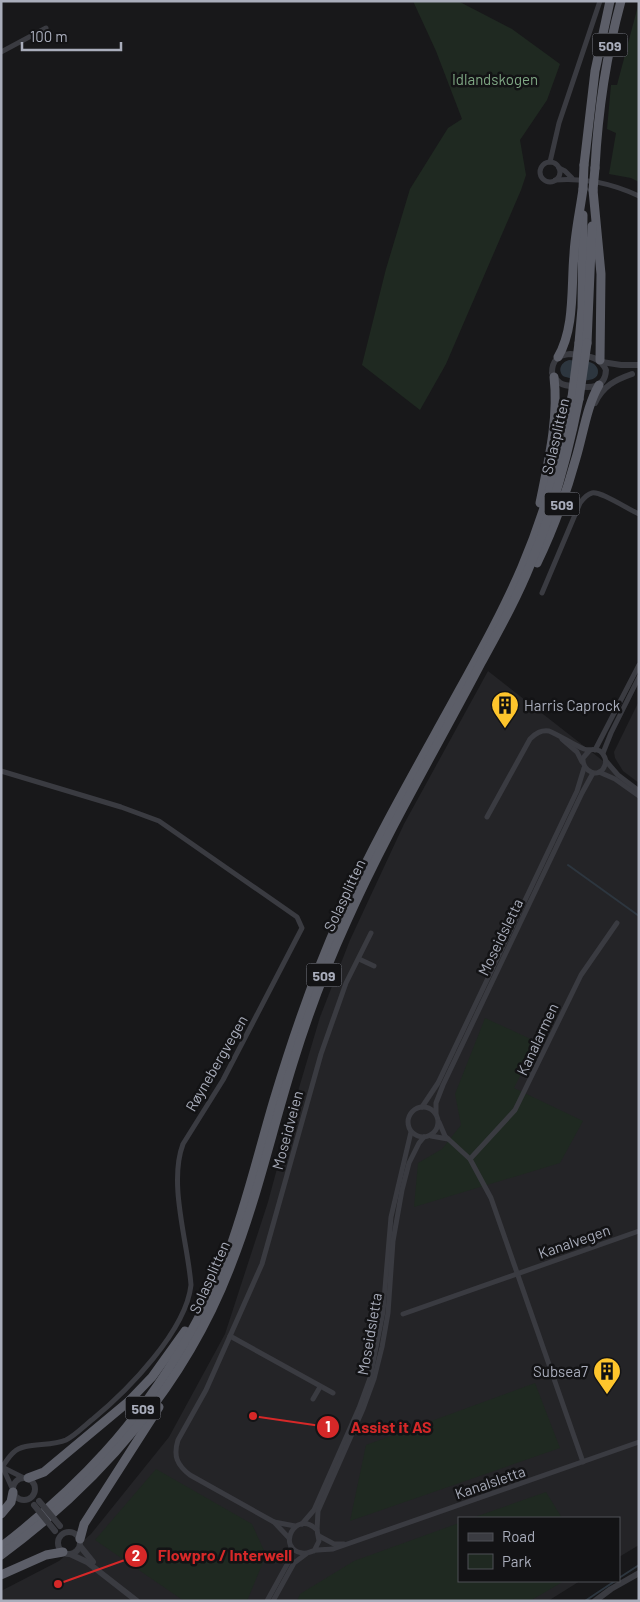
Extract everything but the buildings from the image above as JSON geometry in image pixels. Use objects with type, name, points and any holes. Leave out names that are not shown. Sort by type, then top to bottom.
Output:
[{"type":"highway","name":"509","points":[[558,357],[565,342],[568,326],[592,89],[610,1]]},
{"type":"highway","name":"509","points":[[601,361],[600,274],[593,190],[594,168],[596,134],[605,72],[620,1]]},
{"type":"highway","name":"Solasplitten","points":[[583,189],[583,343]]},
{"type":"highway","name":"Solasplitten","points":[[1,1555],[44,1522],[77,1492],[106,1464],[146,1416],[182,1363],[206,1320],[230,1268],[251,1209],[307,1022],[347,921],[383,847],[507,615],[531,564],[551,509],[564,466],[583,343],[593,190]]},
{"type":"highway","name":"509","points":[[521,570],[521,560],[533,528],[543,490],[554,421],[556,398],[554,377]]},
{"type":"highway","name":"509","points":[[507,615],[514,608],[545,547],[566,491],[591,404],[601,383]]},
{"type":"highway","name":"Solasplitten","points":[[1,1547],[40,1517],[73,1487],[118,1439],[170,1367],[200,1316],[213,1289],[236,1230],[300,1020],[337,926],[365,865],[483,647],[521,570],[555,472],[575,398]]},
{"type":"highway","name":"509","points":[[26,1478],[37,1476],[51,1466],[121,1408],[142,1388],[183,1335],[213,1289]]},
{"type":"highway","name":"509","points":[[80,1542],[84,1524],[169,1391],[182,1363]]},
{"type":"highway","points":[[1,1514],[11,1502],[13,1490]]},
{"type":"highway","points":[[1,1575],[46,1555],[66,1553]]},
{"type":"street","points":[[600,1],[560,123],[550,162],[542,166],[541,175],[545,180],[552,181],[572,178],[610,185],[639,196]]},
{"type":"street","points":[[1,52],[46,28]]},
{"type":"street","points":[[550,162],[565,171],[572,178]]},
{"type":"street","points":[[555,180],[558,176],[559,168]]},
{"type":"street","points":[[635,374],[621,375],[589,388],[564,385],[554,377],[552,367],[558,357],[570,354],[621,365],[639,365]]},
{"type":"street","points":[[601,361],[606,370],[601,383]]},
{"type":"street","points":[[586,426],[603,389],[616,380],[635,374]]},
{"type":"street","points":[[542,593],[580,503],[584,498],[591,493],[599,493],[639,514]]},
{"type":"street","points":[[595,750],[639,665]]},
{"type":"street","points":[[602,753],[639,676]]},
{"type":"street","points":[[486,817],[530,739],[535,734],[544,730],[589,751]]},
{"type":"street","points":[[558,735],[577,752],[584,768],[615,779],[639,796]]},
{"type":"street","points":[[582,762],[584,755],[589,751],[595,750],[602,753],[618,775],[639,791]]},
{"type":"street","points":[[596,772],[604,768],[606,760]]},
{"type":"street","name":"Moseidsletta","points":[[422,1107],[438,1083],[513,927],[577,791],[584,768]]},
{"type":"street","name":"Røynebergvegen","points":[[1,771],[137,812],[159,821],[297,917],[302,928],[223,1080],[180,1151],[179,1190],[191,1285],[188,1300],[180,1317],[154,1358],[135,1380],[102,1412],[66,1440],[17,1450],[2,1467]]},
{"type":"street","name":"Moseidsletta","points":[[436,1114],[436,1103],[443,1085],[582,793],[596,772]]},
{"type":"street","name":"Kanalarmen","points":[[470,1160],[515,1110],[581,975],[617,922]]},
{"type":"street","name":"Moseidveien","points":[[274,1522],[190,1476],[179,1466],[175,1449],[178,1440],[206,1390],[262,1264],[321,1054],[346,983],[371,933]]},
{"type":"street","points":[[359,959],[374,966]]},
{"type":"street","points":[[450,1141],[444,1137],[419,1137],[412,1132],[408,1125],[409,1117],[414,1110],[422,1107],[430,1109],[436,1114],[445,1136],[470,1160],[491,1198],[583,1462]]},
{"type":"street","points":[[431,1136],[437,1130],[439,1122]]},
{"type":"street","name":"Moseidsletta","points":[[302,1524],[314,1510],[359,1408],[370,1378],[383,1312],[391,1217],[412,1132]]},
{"type":"street","name":"Moseidsletta","points":[[318,1533],[318,1511],[360,1418],[374,1379],[382,1346],[388,1307],[393,1241],[402,1190],[409,1163],[424,1137]]},
{"type":"street","name":"Kanalvegen","points":[[518,1274],[639,1232]]},
{"type":"street","points":[[403,1314],[518,1274]]},
{"type":"street","points":[[230,1336],[333,1393]]},
{"type":"street","points":[[313,1399],[320,1387]]},
{"type":"street","name":"Kanalsletta","points":[[314,1550],[333,1550],[350,1545],[639,1442]]},
{"type":"street","points":[[2,1467],[26,1478],[34,1484],[36,1503]]},
{"type":"street","points":[[2,1467],[18,1499],[36,1503],[58,1529],[76,1533],[89,1560],[119,1588]]},
{"type":"street","points":[[13,1490],[16,1481],[26,1478]]},
{"type":"street","points":[[26,1500],[30,1499],[35,1492]]},
{"type":"street","points":[[274,1522],[295,1526],[308,1524],[334,1544],[350,1545]]},
{"type":"street","points":[[267,1601],[289,1561],[291,1546],[289,1538],[274,1522]]},
{"type":"street","points":[[289,1538],[295,1526]]},
{"type":"street","points":[[58,1529],[59,1546],[66,1553],[88,1562],[137,1601]]},
{"type":"street","points":[[59,1539],[65,1532]]},
{"type":"street","points":[[273,1601],[294,1563],[318,1546],[318,1533]]},
{"type":"street","points":[[66,1553],[76,1552],[80,1542]]},
{"type":"street","points":[[291,1546],[300,1553],[306,1554]]},
{"type":"street","points":[[595,1601],[611,1589],[639,1573]]},
{"type":"shaded area","points":[[569,360],[585,361],[594,364],[598,369],[597,376],[594,379],[584,380],[563,376],[560,371],[561,366]]},
{"type":"shaded area","points":[[488,671],[639,789],[639,1545],[620,1556],[620,1517],[458,1517],[458,1582],[578,1582],[548,1601],[1,1601],[1,1591],[59,1561],[91,1534],[169,1437],[225,1334],[268,1202],[320,1017],[350,940],[404,824]]},
{"type":"shaded area","points":[[639,701],[639,783],[623,771],[615,758],[614,752]]},
{"type":"green space","name":"Idlandskogen","points":[[413,1],[458,1],[512,29],[560,64],[547,100],[520,140],[526,175],[521,190],[446,364],[420,410],[362,365],[386,269],[410,189],[448,128],[462,119],[436,51]]},
{"type":"green space","points":[[639,2],[639,182],[631,178],[609,174],[616,133],[607,129],[611,85],[617,85]]},
{"type":"green space","points":[[485,1018],[537,1042],[514,1088],[583,1121],[560,1163],[414,1207],[418,1163],[442,1149],[461,1125],[455,1094]]},
{"type":"green space","points":[[535,1383],[560,1448],[350,1521],[366,1445]]},
{"type":"green space","points":[[156,1469],[252,1524],[266,1555],[247,1601],[184,1601],[95,1540]]},
{"type":"green space","points":[[546,1492],[561,1517],[475,1517]]},
{"type":"green space","points":[[458,1523],[458,1582],[562,1582],[530,1601],[297,1601],[300,1594],[354,1561]]},
{"type":"waterway","points":[[568,865],[639,916]]},
{"type":"waterway","points":[[620,1577],[639,1565]]},
{"type":"waterway","points":[[585,1601],[614,1582]]},
{"type":"place","name":"Harris Caprock","points":[[505,729]]},
{"type":"place","name":"Subsea7","points":[[607,1395]]},
{"type":"place","name":"Assist it AS","points":[[253,1416]]},
{"type":"place","name":"Flowpro / Interwell","points":[[58,1584]]}]
